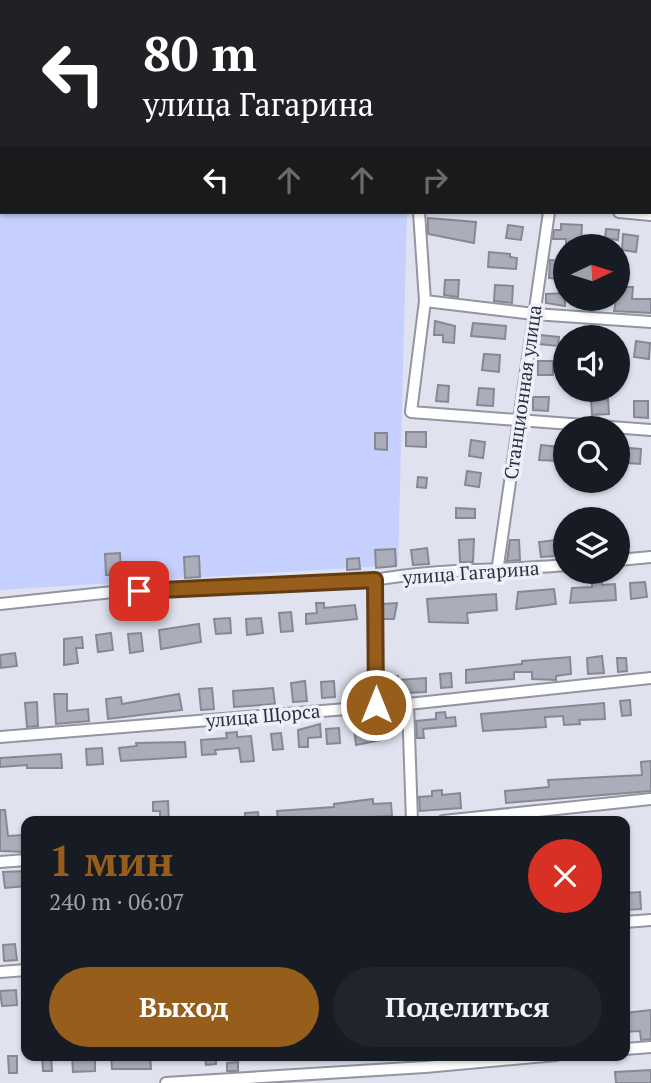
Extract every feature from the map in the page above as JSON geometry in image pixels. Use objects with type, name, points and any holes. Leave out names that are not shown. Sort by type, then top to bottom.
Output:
[{"type":"street","points":[[419,214],[425,301],[411,412],[651,430]]},
{"type":"street","name":"Станционная улица","points":[[497,572],[549,214]]},
{"type":"street","points":[[425,301],[534,314],[651,322]]},
{"type":"street","points":[[630,560],[651,557]]},
{"type":"street","name":"улица Гагарина","points":[[0,604],[113,592],[375,580],[405,574],[497,572],[553,566]]},
{"type":"street","points":[[375,580],[376,705]]},
{"type":"street","name":"улица Щорса","points":[[0,737],[408,704],[651,678]]},
{"type":"street","points":[[408,704],[412,816]]},
{"type":"street","points":[[490,816],[651,799]]},
{"type":"street","points":[[0,862],[21,860]]},
{"type":"street","points":[[630,922],[651,920]]},
{"type":"street","points":[[0,972],[21,970]]},
{"type":"street","points":[[630,1049],[651,1047]]},
{"type":"street","points":[[166,1083],[425,1061]]},
{"type":"shaded area","points":[[0,214],[407,214],[398,565],[0,590]]},
{"type":"building","points":[[428,218],[476,222],[474,243],[428,234]]},
{"type":"building","points":[[561,224],[582,225],[582,234],[554,234],[554,230],[561,230]]},
{"type":"building","points":[[508,225],[523,227],[521,240],[506,238]]},
{"type":"building","points":[[606,229],[619,230],[619,234],[605,234]]},
{"type":"building","points":[[630,235],[638,236],[636,252],[630,251]]},
{"type":"building","points":[[489,252],[510,254],[510,257],[517,258],[516,269],[488,267]]},
{"type":"building","points":[[550,260],[553,260],[553,278],[549,278]]},
{"type":"building","points":[[445,280],[459,280],[458,297],[444,295]]},
{"type":"building","points":[[495,285],[513,286],[512,303],[494,301]]},
{"type":"building","points":[[630,287],[633,287],[632,299],[651,299],[651,313],[630,312]]},
{"type":"building","points":[[546,294],[553,294],[553,304],[546,303]]},
{"type":"building","points":[[435,321],[455,326],[454,343],[443,342],[443,335],[434,335]]},
{"type":"building","points":[[473,323],[506,326],[505,339],[471,336]]},
{"type":"building","points":[[540,335],[553,336],[553,345],[539,344]]},
{"type":"building","points":[[636,341],[650,343],[649,359],[634,357]]},
{"type":"building","points":[[484,354],[500,355],[499,372],[482,370]]},
{"type":"building","points":[[538,361],[553,361],[553,375],[538,375]]},
{"type":"building","points":[[438,385],[449,386],[448,402],[436,401]]},
{"type":"building","points":[[479,388],[494,389],[493,406],[477,405]]},
{"type":"building","points":[[533,397],[549,397],[548,411],[533,410]]},
{"type":"building","points":[[634,401],[648,401],[648,418],[634,417]]},
{"type":"building","points":[[591,402],[608,402],[609,414],[592,415]]},
{"type":"building","points":[[406,432],[426,432],[426,447],[406,446]]},
{"type":"building","points":[[375,433],[387,433],[387,450],[375,449]]},
{"type":"building","points":[[471,440],[485,442],[483,458],[469,456]]},
{"type":"building","points":[[541,445],[553,446],[553,461],[539,460]]},
{"type":"building","points":[[630,448],[641,449],[640,464],[630,463]]},
{"type":"building","points":[[467,471],[481,473],[479,487],[465,485]]},
{"type":"building","points":[[418,477],[427,478],[426,488],[417,487]]},
{"type":"building","points":[[456,508],[475,509],[475,518],[456,518]]},
{"type":"building","points":[[474,539],[473,562],[460,562],[459,540]]},
{"type":"building","points":[[510,540],[519,540],[520,560],[507,561]]},
{"type":"building","points":[[553,540],[553,556],[541,557],[539,542]]},
{"type":"building","points":[[427,548],[429,564],[413,565],[411,550]]},
{"type":"building","points":[[395,549],[396,566],[376,568],[375,550]]},
{"type":"building","points":[[120,553],[121,574],[106,575],[105,554]]},
{"type":"building","points":[[199,556],[200,577],[185,578],[184,557]]},
{"type":"building","points":[[359,558],[360,569],[347,570],[347,559]]},
{"type":"building","points":[[645,582],[647,597],[631,599],[630,583]]},
{"type":"building","points":[[592,584],[615,584],[616,600],[570,603],[572,588],[592,587]]},
{"type":"building","points":[[554,589],[556,604],[516,609],[518,592]]},
{"type":"building","points":[[496,594],[497,610],[467,613],[468,623],[429,622],[427,599]]},
{"type":"building","points":[[316,603],[324,603],[324,608],[355,605],[357,619],[306,624],[306,614],[317,613]]},
{"type":"building","points":[[397,603],[394,619],[383,619],[383,604]]},
{"type":"building","points":[[291,612],[293,631],[281,632],[279,613]]},
{"type":"building","points":[[230,618],[231,633],[216,634],[214,619]]},
{"type":"building","points":[[261,618],[263,633],[247,635],[246,619]]},
{"type":"building","points":[[199,624],[201,642],[161,649],[159,630]]},
{"type":"building","points":[[111,633],[113,650],[98,652],[96,635]]},
{"type":"building","points":[[141,633],[143,651],[130,653],[128,634]]},
{"type":"building","points":[[82,637],[83,648],[76,648],[78,663],[64,665],[64,639]]},
{"type":"building","points":[[15,653],[17,666],[1,668],[0,655]]},
{"type":"building","points":[[602,656],[604,673],[588,674],[587,658]]},
{"type":"building","points":[[570,657],[571,674],[556,676],[556,680],[532,679],[532,672],[514,672],[514,679],[466,683],[466,670]]},
{"type":"building","points":[[617,658],[626,658],[627,671],[618,672]]},
{"type":"building","points":[[451,673],[452,687],[441,688],[440,674]]},
{"type":"building","points":[[384,676],[398,676],[398,680],[426,678],[426,692],[384,694]]},
{"type":"building","points":[[368,680],[368,695],[355,696],[354,681]]},
{"type":"building","points":[[305,681],[307,701],[293,702],[291,683]]},
{"type":"building","points":[[334,681],[335,697],[322,698],[321,682]]},
{"type":"building","points":[[212,688],[214,709],[201,710],[199,689]]},
{"type":"building","points":[[273,688],[275,704],[234,707],[233,691]]},
{"type":"building","points":[[54,694],[67,694],[67,711],[88,709],[89,721],[56,724]]},
{"type":"building","points":[[179,694],[182,710],[108,719],[106,699],[121,697],[122,704]]},
{"type":"building","points":[[630,700],[631,715],[622,716],[620,701]]},
{"type":"building","points":[[37,702],[38,726],[27,727],[25,703]]},
{"type":"building","points":[[604,703],[605,719],[579,720],[580,724],[564,725],[563,716],[545,717],[546,727],[483,731],[481,714]]},
{"type":"building","points":[[445,712],[446,718],[455,717],[456,726],[423,729],[424,738],[417,738],[416,721],[436,719],[436,713]]},
{"type":"building","points":[[320,724],[321,737],[308,738],[308,747],[299,747],[298,730]]},
{"type":"building","points":[[384,724],[386,739],[356,745],[354,728]]},
{"type":"building","points":[[339,728],[340,743],[327,744],[326,729]]},
{"type":"building","points":[[237,732],[237,737],[251,736],[254,761],[241,762],[239,748],[215,750],[216,754],[202,755],[201,740],[227,738],[226,733]]},
{"type":"building","points":[[281,733],[283,749],[273,750],[271,734]]},
{"type":"building","points":[[185,742],[186,757],[121,761],[119,748],[137,746],[136,743]]},
{"type":"building","points":[[102,748],[103,764],[87,765],[86,749]]},
{"type":"building","points":[[61,754],[62,768],[27,768],[27,765],[0,767],[0,758]]},
{"type":"building","points":[[651,761],[651,791],[506,803],[505,791],[549,787],[548,780],[642,775],[641,762]]},
{"type":"building","points":[[442,790],[442,795],[460,793],[461,808],[420,811],[419,797],[432,796],[432,791]]},
{"type":"building","points":[[373,799],[373,804],[391,803],[392,816],[278,816],[277,811],[334,807],[334,804]]},
{"type":"building","points":[[168,801],[169,816],[160,816],[160,811],[153,811],[153,802]]},
{"type":"building","points":[[0,810],[5,810],[8,836],[21,835],[21,852],[0,851]]},
{"type":"building","points":[[258,812],[258,816],[245,816],[245,813]]},
{"type":"building","points":[[21,871],[21,886],[5,888],[3,872]]},
{"type":"building","points":[[640,892],[641,909],[630,910],[630,893]]},
{"type":"building","points":[[15,944],[17,960],[4,961],[3,945]]},
{"type":"building","points":[[16,990],[17,1005],[2,1006],[0,991]]},
{"type":"building","points":[[651,1010],[651,1039],[641,1040],[640,1031],[630,1032],[630,1012]]},
{"type":"building","points":[[8,1056],[17,1056],[17,1073],[9,1073]]},
{"type":"building","points":[[42,1061],[51,1061],[52,1071],[43,1071]]},
{"type":"building","points":[[72,1061],[95,1061],[95,1071],[73,1072]]},
{"type":"building","points":[[111,1061],[150,1061],[151,1069],[112,1069]]},
{"type":"building","points":[[206,1061],[216,1061],[216,1064],[206,1065]]},
{"type":"building","points":[[238,1062],[238,1071],[227,1071],[227,1063]]},
{"type":"building","points":[[651,1070],[651,1083],[616,1083],[615,1072]]},
{"type":"route","points":[[139,591],[375,580],[376,705]]}]
